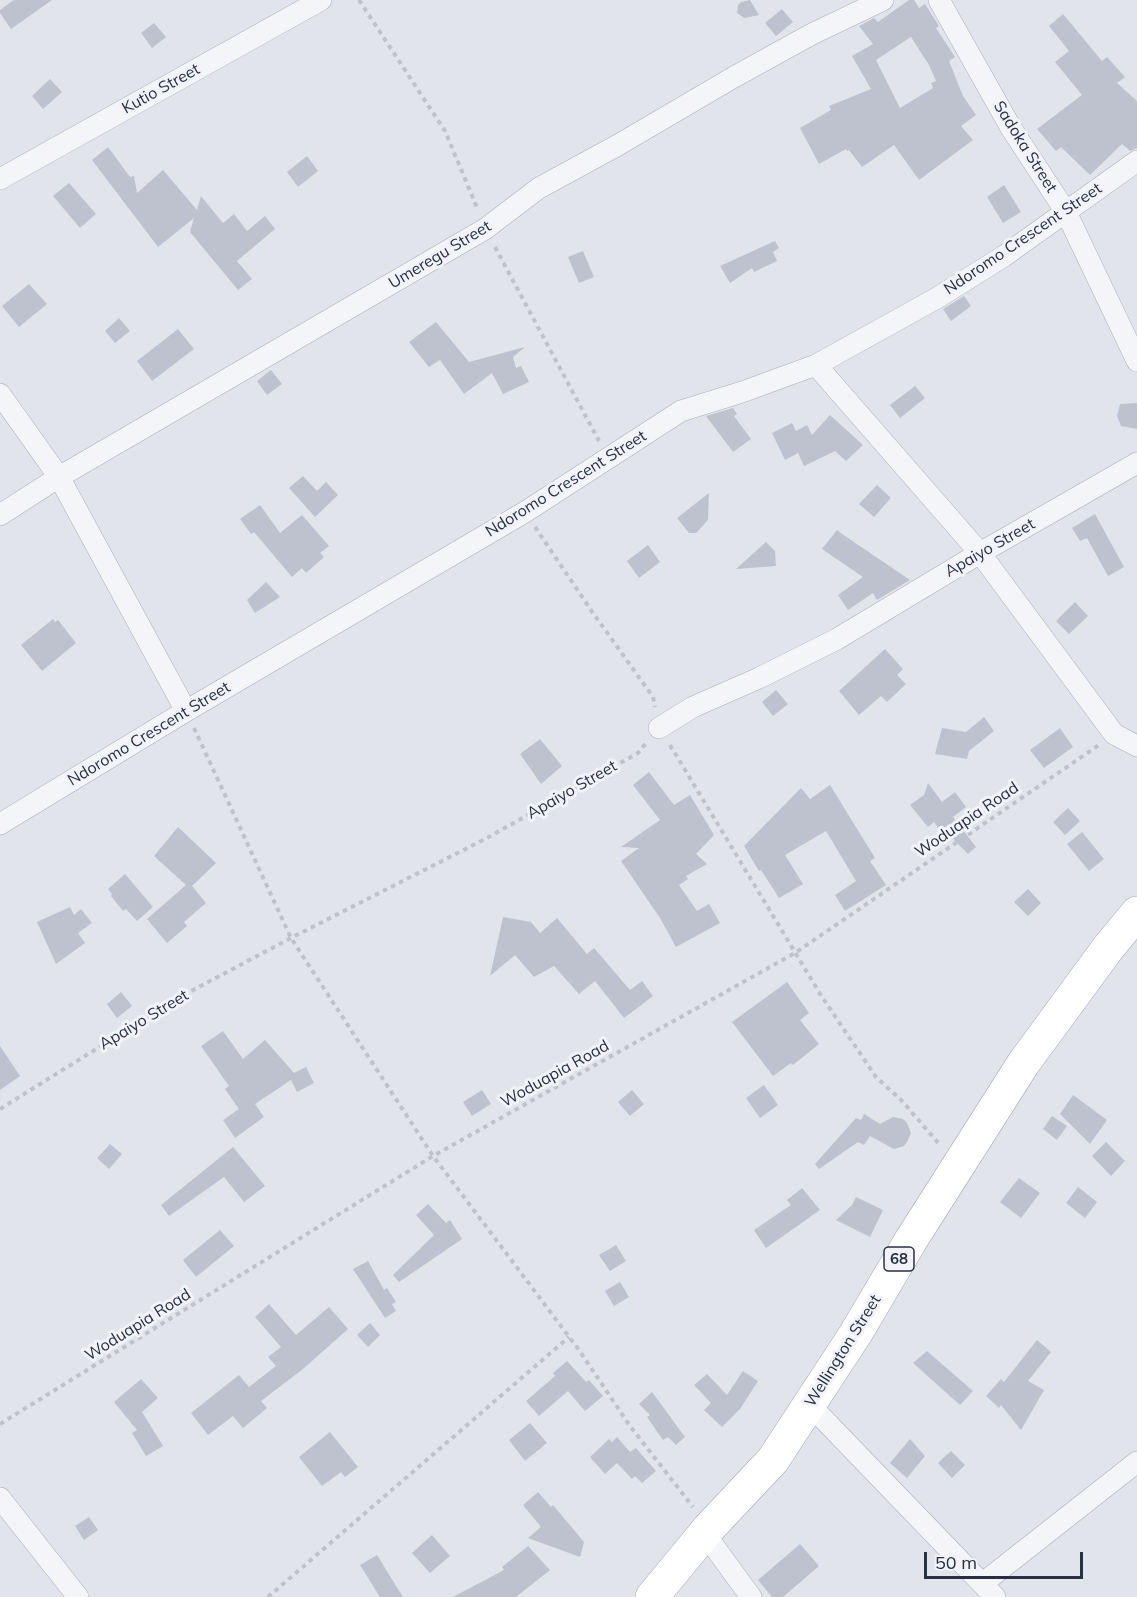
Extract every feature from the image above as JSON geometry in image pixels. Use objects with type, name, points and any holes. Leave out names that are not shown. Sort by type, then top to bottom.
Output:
[{"type":"main road","name":"Wellington Street","points":[[652,1597],[707,1531],[773,1460],[856,1333],[911,1239],[1023,1064],[1108,948],[1137,913]]},
{"type":"street","name":"Kutio Street","points":[[0,179],[321,0]]},
{"type":"street","name":"Umeregu Street","points":[[0,515],[59,477],[485,229],[539,188],[812,34],[883,0]]},
{"type":"street","name":"Sadoka Street","points":[[939,0],[1011,128],[1066,212],[1137,361]]},
{"type":"street","name":"Ndoromo Crescent Street","points":[[0,824],[186,711],[525,512],[681,411],[816,365],[947,292],[1004,256],[1137,161]]},
{"type":"street","points":[[816,365],[980,553],[1114,734],[1137,746]]},
{"type":"street","points":[[0,394],[59,477],[186,711]]},
{"type":"street","name":"Apaiyo Street","points":[[659,728],[693,707],[759,678],[837,639],[980,553],[1137,463]]},
{"type":"street","points":[[809,1404],[989,1590],[1137,1462]]},
{"type":"street","points":[[0,1498],[78,1597]]},
{"type":"street","points":[[707,1531],[751,1597]]},
{"type":"path","points":[[359,0],[446,131],[485,229],[607,458]]},
{"type":"path","points":[[525,512],[593,614],[653,696],[659,728],[822,997],[876,1077],[902,1101],[958,1166]]},
{"type":"path","points":[[186,711],[291,938],[433,1156],[569,1337],[630,1426],[707,1531]]},
{"type":"path","name":"Apaiyo Street","points":[[0,1109],[178,998],[487,838],[638,753],[659,728]]},
{"type":"path","name":"Woduapia Road","points":[[0,1424],[433,1156],[795,953],[1114,734]]},
{"type":"path","points":[[268,1597],[569,1337]]},
{"type":"building","points":[[14,0],[52,0],[11,29],[0,10]]},
{"type":"building","points":[[750,0],[759,15],[744,18],[737,13],[738,5]]},
{"type":"building","points":[[909,0],[914,0],[919,8],[925,4],[939,26],[936,28],[955,57],[949,61],[963,96],[976,115],[961,126],[973,140],[919,180],[894,145],[862,167],[846,149],[819,164],[800,128],[831,110],[829,106],[871,89],[852,56],[873,44],[859,26],[874,18],[878,22]],"holes":[[[911,37],[929,65],[936,81],[931,83],[933,88],[900,108],[876,60]]]},
{"type":"building","points":[[782,9],[793,22],[776,36],[765,23]]},
{"type":"building","points":[[1063,14],[1102,61],[1107,57],[1125,77],[1117,83],[1137,101],[1137,148],[1130,151],[1122,144],[1090,175],[1061,147],[1056,151],[1037,129],[1082,95],[1055,62],[1069,51],[1049,26]]},
{"type":"building","points":[[154,23],[166,37],[152,48],[141,33]]},
{"type":"building","points":[[50,79],[62,92],[43,109],[32,96]]},
{"type":"building","points":[[108,147],[130,177],[134,176],[137,193],[163,170],[197,210],[201,196],[223,223],[234,214],[247,231],[265,216],[275,229],[237,261],[252,279],[238,290],[190,232],[194,218],[158,247],[92,160]]},
{"type":"building","points":[[307,156],[318,171],[298,187],[287,172]]},
{"type":"building","points":[[69,183],[96,214],[80,228],[53,196]]},
{"type":"building","points":[[1004,185],[1021,212],[1003,223],[987,197]]},
{"type":"building","points":[[775,241],[779,248],[773,252],[777,261],[754,272],[752,268],[730,283],[720,266]]},
{"type":"building","points":[[583,251],[594,277],[579,283],[568,257]]},
{"type":"building","points":[[29,284],[47,304],[19,327],[2,306]]},
{"type":"building","points":[[964,296],[971,306],[951,321],[943,309]]},
{"type":"building","points":[[119,318],[130,331],[115,343],[105,331]]},
{"type":"building","points":[[436,322],[469,362],[525,347],[513,357],[516,368],[521,366],[529,382],[503,394],[492,373],[464,394],[440,360],[429,367],[409,342]]},
{"type":"building","points":[[178,329],[194,349],[152,381],[137,361]]},
{"type":"building","points":[[271,370],[282,384],[267,395],[257,381]]},
{"type":"building","points":[[915,386],[925,398],[900,418],[890,405]]},
{"type":"building","points":[[1137,403],[1137,429],[1121,426],[1117,416],[1120,404]]},
{"type":"building","points":[[733,408],[737,414],[734,416],[751,439],[733,452],[706,416]]},
{"type":"building","points":[[830,415],[863,445],[846,461],[835,451],[804,466],[798,453],[785,460],[772,433],[792,423],[796,431],[807,425],[812,435]]},
{"type":"building","points":[[303,476],[317,491],[326,482],[338,495],[315,517],[289,488]]},
{"type":"building","points":[[877,485],[891,498],[874,517],[859,504]]},
{"type":"building","points":[[709,493],[708,520],[696,533],[689,533],[677,518]]},
{"type":"building","points":[[260,505],[280,533],[302,515],[329,546],[320,553],[324,557],[306,573],[302,568],[292,577],[254,532],[251,534],[240,519]]},
{"type":"building","points":[[1095,514],[1124,567],[1108,576],[1087,538],[1080,541],[1072,528]]},
{"type":"building","points":[[837,530],[910,580],[877,600],[873,593],[848,610],[838,595],[863,577],[822,549]]},
{"type":"building","points":[[766,542],[775,551],[776,566],[736,569]]},
{"type":"building","points":[[648,545],[660,562],[639,578],[627,561]]},
{"type":"building","points":[[266,582],[280,597],[255,613],[247,600]]},
{"type":"building","points":[[1075,602],[1088,616],[1069,634],[1056,621]]},
{"type":"building","points":[[53,619],[55,622],[58,620],[76,643],[42,671],[21,645]]},
{"type":"building","points":[[885,649],[903,669],[897,675],[906,684],[887,702],[881,696],[859,715],[839,691]]},
{"type":"building","points":[[776,690],[788,704],[773,716],[762,702]]},
{"type":"building","points":[[984,717],[994,731],[969,751],[967,759],[935,754],[942,728],[966,732]]},
{"type":"building","points":[[1060,728],[1073,747],[1044,768],[1030,750]]},
{"type":"building","points":[[540,739],[562,766],[541,784],[520,754]]},
{"type":"building","points":[[649,772],[674,805],[690,795],[714,835],[696,854],[707,864],[686,876],[688,879],[679,885],[697,911],[709,904],[720,923],[676,947],[660,918],[621,861],[639,848],[621,847],[660,820],[633,785]]},
{"type":"building","points":[[928,783],[942,802],[955,792],[966,807],[953,817],[976,847],[968,854],[940,826],[938,828],[934,822],[928,827],[910,805],[924,795]]},
{"type":"building","points":[[830,785],[875,858],[870,861],[886,885],[845,911],[835,895],[856,881],[826,831],[785,855],[803,884],[779,898],[744,846],[801,788],[810,799]]},
{"type":"building","points":[[1068,808],[1080,821],[1065,835],[1053,822]]},
{"type":"building","points":[[178,827],[216,863],[192,886],[206,903],[184,922],[187,926],[167,943],[147,919],[186,885],[154,856]]},
{"type":"building","points":[[1082,832],[1104,859],[1089,871],[1067,844]]},
{"type":"building","points":[[125,874],[153,907],[137,921],[126,909],[123,911],[108,889]]},
{"type":"building","points":[[1028,889],[1041,903],[1028,916],[1014,902]]},
{"type":"building","points":[[70,907],[74,915],[81,909],[92,923],[78,933],[85,943],[56,964],[37,922]]},
{"type":"building","points":[[503,917],[531,922],[540,933],[557,918],[587,954],[594,948],[630,990],[642,981],[653,996],[624,1018],[595,981],[579,994],[554,966],[534,977],[515,955],[490,976]]},
{"type":"building","points":[[787,982],[809,1013],[800,1020],[819,1044],[793,1065],[791,1063],[773,1076],[732,1022]]},
{"type":"building","points":[[121,992],[132,1006],[117,1018],[107,1004]]},
{"type":"building","points":[[223,1031],[243,1059],[265,1040],[294,1073],[306,1067],[314,1083],[297,1092],[291,1080],[255,1104],[264,1117],[235,1138],[223,1120],[239,1109],[225,1089],[229,1086],[201,1046]]},
{"type":"building","points":[[0,1046],[20,1076],[0,1090]]},
{"type":"building","points":[[764,1085],[778,1105],[760,1118],[746,1098]]},
{"type":"building","points":[[482,1090],[491,1104],[472,1116],[463,1102]]},
{"type":"building","points":[[632,1090],[644,1104],[630,1116],[618,1102]]},
{"type":"building","points":[[1073,1095],[1107,1120],[1090,1144],[1060,1114]]},
{"type":"building","points":[[864,1114],[880,1124],[893,1117],[903,1119],[911,1133],[907,1142],[904,1146],[894,1149],[870,1136],[864,1145],[858,1142],[819,1169],[815,1164],[856,1118],[861,1120]]},
{"type":"building","points":[[1052,1116],[1067,1126],[1057,1140],[1043,1129]]},
{"type":"building","points":[[1106,1142],[1125,1161],[1111,1176],[1092,1156]]},
{"type":"building","points":[[110,1144],[122,1154],[109,1169],[97,1158]]},
{"type":"building","points":[[233,1147],[265,1186],[244,1202],[224,1177],[169,1216],[161,1205]]},
{"type":"building","points":[[1019,1178],[1040,1193],[1021,1218],[1000,1202]]},
{"type":"building","points":[[1078,1187],[1097,1202],[1085,1218],[1066,1203]]},
{"type":"building","points":[[802,1188],[820,1210],[766,1248],[754,1230],[791,1205],[787,1200]]},
{"type":"building","points":[[856,1197],[883,1210],[870,1237],[836,1220],[852,1205]]},
{"type":"building","points":[[428,1204],[446,1223],[450,1220],[462,1239],[399,1282],[393,1275],[434,1235],[416,1215]]},
{"type":"building","points":[[220,1230],[234,1246],[196,1277],[183,1260]]},
{"type":"building","points":[[616,1245],[626,1261],[610,1271],[599,1255]]},
{"type":"building","points":[[368,1261],[384,1290],[387,1288],[396,1302],[392,1304],[396,1311],[385,1318],[353,1269]]},
{"type":"building","points":[[620,1282],[629,1297],[614,1306],[605,1291]]},
{"type":"building","points":[[269,1304],[296,1335],[329,1307],[348,1329],[303,1369],[261,1401],[267,1408],[243,1428],[233,1416],[208,1435],[191,1413],[239,1375],[249,1387],[276,1366],[268,1357],[281,1347],[255,1317]]},
{"type":"building","points":[[370,1323],[380,1335],[368,1347],[357,1335]]},
{"type":"building","points":[[1037,1340],[1051,1352],[1028,1381],[1044,1390],[1021,1430],[1001,1405],[999,1408],[986,1396],[1001,1379],[1004,1382]]},
{"type":"building","points":[[927,1351],[973,1391],[960,1405],[913,1363]]},
{"type":"building","points":[[567,1361],[586,1382],[589,1380],[603,1396],[585,1411],[568,1391],[539,1416],[526,1401],[555,1376],[553,1373]]},
{"type":"building","points":[[743,1371],[758,1381],[740,1409],[722,1427],[704,1410],[711,1403],[694,1385],[707,1374],[727,1395]]},
{"type":"building","points":[[141,1379],[158,1398],[142,1412],[163,1446],[146,1456],[132,1433],[137,1430],[114,1402]]},
{"type":"building","points":[[652,1392],[685,1437],[676,1445],[668,1437],[663,1440],[647,1417],[650,1415],[639,1404]]},
{"type":"building","points":[[530,1423],[547,1443],[525,1461],[509,1440]]},
{"type":"building","points":[[330,1432],[358,1467],[345,1477],[341,1472],[322,1486],[299,1457]]},
{"type":"building","points":[[617,1437],[630,1452],[636,1448],[656,1471],[642,1483],[635,1476],[632,1479],[617,1463],[605,1474],[590,1457],[609,1439],[612,1442]]},
{"type":"building","points":[[910,1439],[925,1456],[907,1478],[890,1463]]},
{"type":"building","points":[[951,1451],[965,1465],[952,1478],[938,1463]]},
{"type":"building","points":[[538,1492],[551,1507],[553,1505],[584,1542],[580,1557],[528,1538],[541,1527],[523,1505]]},
{"type":"building","points":[[89,1517],[98,1530],[84,1540],[75,1526]]},
{"type":"building","points":[[432,1535],[450,1556],[430,1573],[412,1553]]},
{"type":"building","points":[[800,1544],[819,1566],[783,1597],[772,1597],[758,1580]]},
{"type":"building","points":[[528,1546],[550,1570],[516,1597],[453,1597],[504,1570],[502,1567]]},
{"type":"building","points":[[377,1555],[403,1597],[380,1597],[360,1565]]}]
